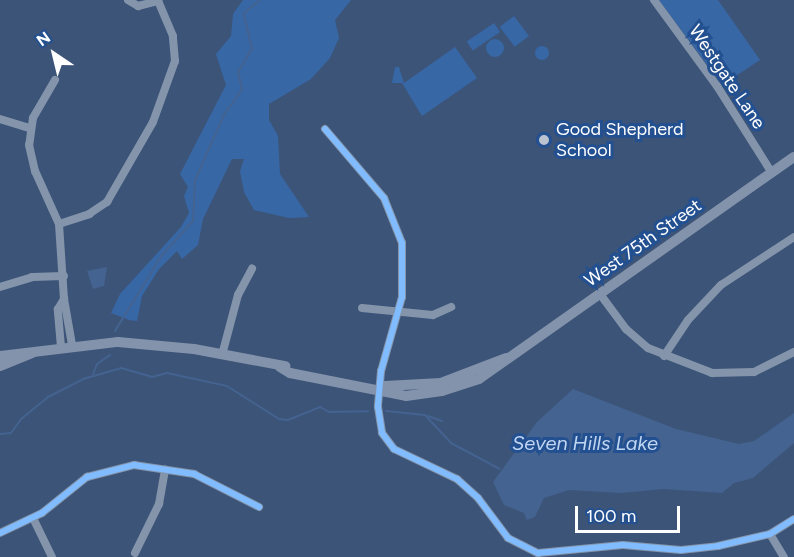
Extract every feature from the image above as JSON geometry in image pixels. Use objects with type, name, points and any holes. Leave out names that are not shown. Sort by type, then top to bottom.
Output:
[{"type":"main road","name":"West 75th Street","points":[[38,350],[72,345],[159,344],[280,367],[290,373],[418,395],[454,388],[496,370],[512,356],[794,157]]},
{"type":"main road","points":[[0,356],[38,350]]},
{"type":"main road","points":[[0,366],[38,350]]},
{"type":"street","points":[[59,224],[89,214],[113,194],[142,146],[170,77],[175,47],[158,1],[138,6],[128,0]]},
{"type":"street","name":"Westgate Lane","points":[[654,0],[717,86],[772,172]]},
{"type":"street","points":[[55,80],[30,128],[33,164],[59,224],[64,299],[72,345]]},
{"type":"street","points":[[0,119],[30,128]]},
{"type":"street","points":[[325,129],[384,198],[399,228],[405,273],[379,389],[378,422],[394,449],[457,479],[478,498],[508,538],[522,547],[553,556],[623,545],[682,554],[770,534],[794,519]]},
{"type":"street","points":[[664,356],[688,320],[720,285],[794,237]]},
{"type":"street","points":[[222,355],[238,296],[252,269]]},
{"type":"street","points":[[0,287],[32,277],[64,276]]},
{"type":"street","points":[[600,294],[626,329],[664,356],[712,373],[737,375],[763,369],[794,352]]},
{"type":"street","points":[[61,347],[58,309],[64,299]]},
{"type":"street","points":[[362,308],[433,315],[451,307]]},
{"type":"street","points":[[0,533],[33,518],[87,477],[109,468],[134,465],[209,480],[259,507]]},
{"type":"street","points":[[135,553],[159,504],[165,470]]},
{"type":"street","points":[[33,518],[52,557]]},
{"type":"street","points":[[770,534],[784,557]]},
{"type":"shaded area","points":[[243,0],[351,0],[335,20],[339,38],[330,58],[311,79],[269,104],[269,120],[278,136],[280,174],[309,217],[289,218],[254,210],[244,192],[240,171],[244,159],[232,159],[203,219],[198,245],[182,259],[177,251],[159,269],[142,296],[137,321],[129,320],[111,313],[120,294],[181,227],[189,213],[184,196],[188,187],[180,174],[226,85],[216,54],[231,36],[233,14]]},
{"type":"shaded area","points":[[659,0],[718,0],[760,60],[722,85]]},
{"type":"shaded area","points":[[514,16],[529,36],[515,47],[500,27]]},
{"type":"shaded area","points":[[494,23],[500,32],[473,51],[467,41]]},
{"type":"shaded area","points":[[495,39],[501,42],[504,48],[501,54],[495,57],[489,54],[486,48],[489,42]]},
{"type":"shaded area","points":[[539,46],[545,46],[549,53],[545,60],[539,60],[535,56],[535,50]]},
{"type":"shaded area","points":[[455,47],[477,78],[422,116],[402,83],[392,83],[395,67],[399,67],[404,83]]},
{"type":"water","points":[[107,267],[104,286],[93,289],[87,271]]},
{"type":"water","name":"Seven Hills Lake","points":[[573,389],[676,429],[739,444],[754,441],[794,413],[794,443],[753,478],[734,483],[722,493],[663,489],[621,493],[569,490],[544,498],[535,517],[527,520],[524,513],[504,505],[493,482],[537,422]]},
{"type":"waterway","points":[[115,331],[162,255],[193,221],[195,180],[224,115],[242,89],[238,72],[252,49],[244,13],[260,0]]},
{"type":"waterway","points":[[93,374],[97,364],[110,355]]},
{"type":"waterway","points":[[0,434],[11,433],[21,419],[48,397],[83,379],[121,368],[152,377],[167,373],[227,386],[279,419],[288,420],[320,407],[329,412],[368,411]]},
{"type":"waterway","points":[[386,411],[425,415],[451,443],[500,469]]},
{"type":"waterway","points":[[428,416],[442,421]]},
{"type":"cycle path","points":[[325,129],[384,198],[402,243],[402,297],[381,371],[378,407],[382,433],[394,449],[457,479],[478,498],[508,538],[538,553],[623,545],[681,550],[718,546],[770,534],[794,519]]},
{"type":"cycle path","points":[[0,533],[42,513],[87,477],[134,465],[194,474],[259,507]]},
{"type":"place","name":"Good Shepherd School","points":[[544,140]]}]
